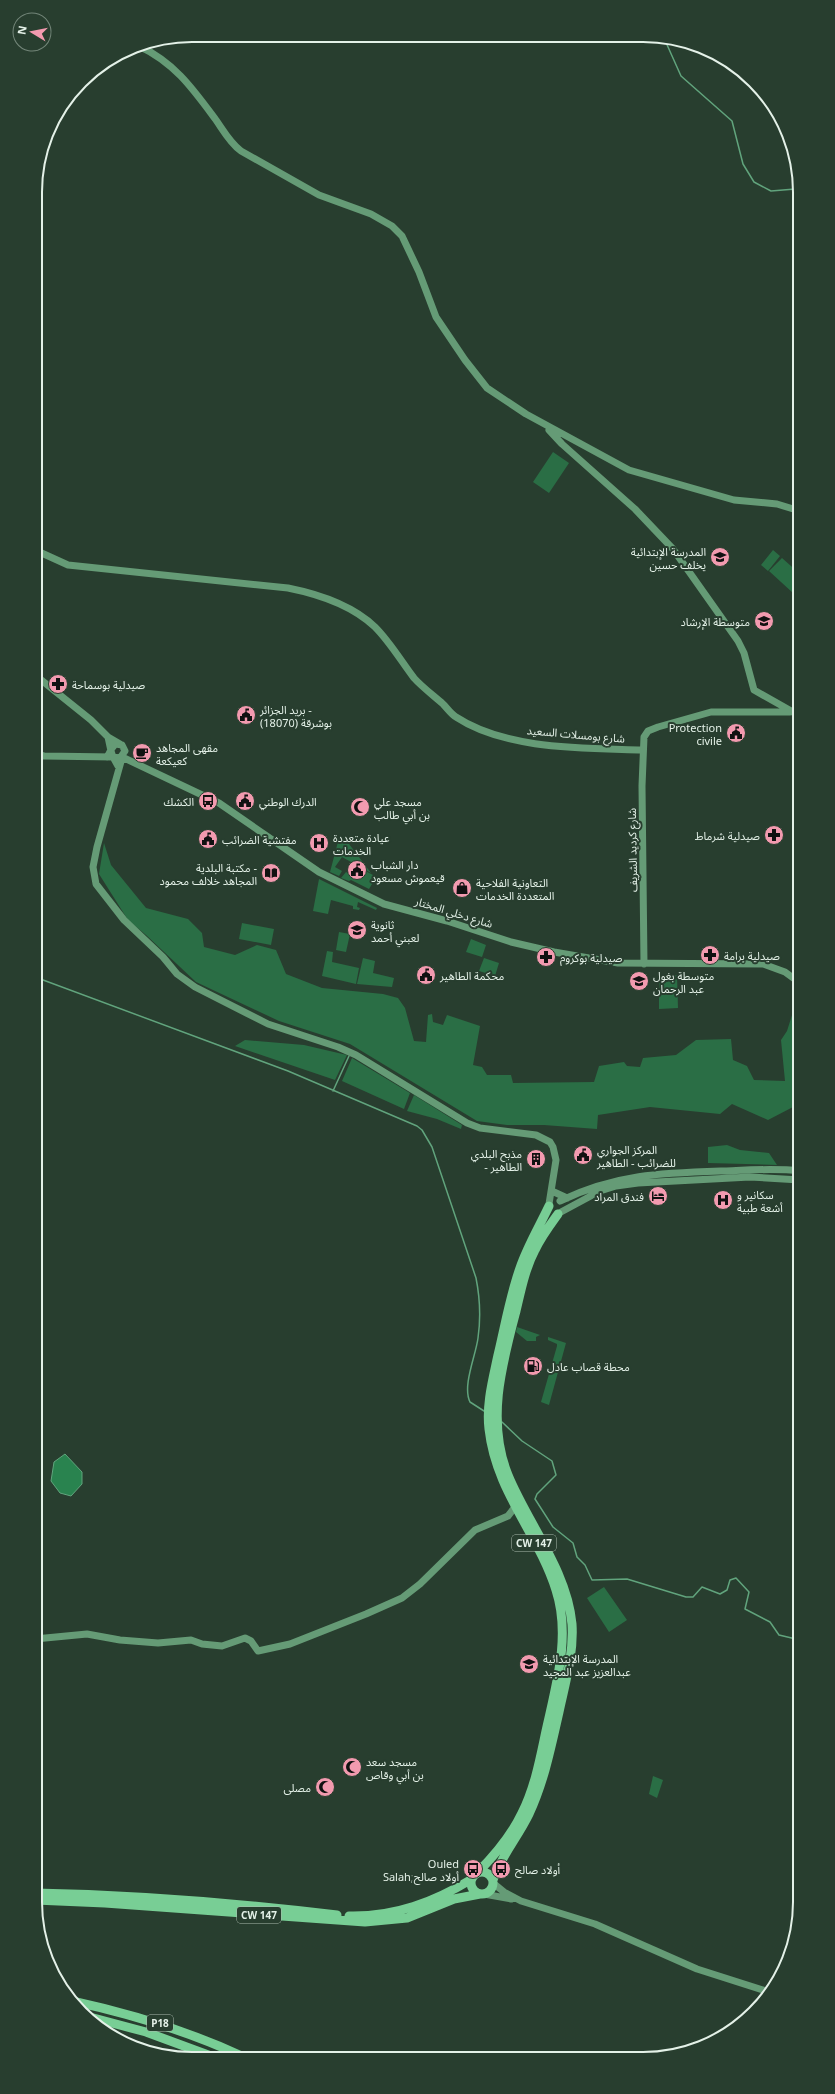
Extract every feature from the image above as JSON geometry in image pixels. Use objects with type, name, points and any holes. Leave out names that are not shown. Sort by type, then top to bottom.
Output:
[{"type":"highway","name":"CW 147","points":[[42,1893],[93,1894],[269,1907],[360,1916],[383,1915],[421,1905],[448,1893],[475,1876],[498,1850],[514,1828],[528,1800],[539,1762],[562,1652],[562,1622],[556,1590],[516,1508],[496,1462],[489,1428],[490,1395],[516,1278],[525,1255],[549,1205]]},
{"type":"highway","name":"CW 147","points":[[493,1882],[502,1860],[525,1823],[538,1794],[562,1699],[572,1643],[572,1624],[564,1588],[508,1475],[499,1446],[496,1421],[497,1400],[505,1352],[527,1268],[534,1250],[559,1213]]},
{"type":"highway","points":[[485,1872],[493,1882],[490,1890],[482,1894],[473,1890],[475,1876],[485,1872]]},
{"type":"highway","name":"CW 147","points":[[42,1900],[91,1902],[365,1922],[406,1918],[454,1899],[482,1894]]},
{"type":"highway","name":"P18","points":[[81,2003],[161,2023],[203,2038],[235,2052]]},
{"type":"highway","name":"P18","points":[[99,2019],[146,2032],[200,2052]]},
{"type":"street","points":[[146,49],[167,61],[189,83],[232,142],[241,151],[319,195],[371,214],[392,226],[402,236],[420,272],[436,317],[465,360],[487,388],[543,424],[629,470],[734,500],[777,504],[793,509]]},
{"type":"street","points":[[543,424],[562,444],[636,509],[674,549],[738,641],[744,653],[754,690],[793,712]]},
{"type":"street","name":"شارع بومسلات السعيد","points":[[42,553],[68,565],[284,587],[319,595],[355,613],[375,627],[415,679],[455,717],[487,733],[508,738],[587,748],[642,750]]},
{"type":"street","points":[[42,681],[91,720],[108,737],[122,746],[134,761]]},
{"type":"street","name":"شارع كرديد الشريف","points":[[644,964],[642,750],[644,737],[648,731],[658,727],[711,712],[793,712]]},
{"type":"street","points":[[108,737],[110,755],[118,766]]},
{"type":"street","points":[[110,755],[114,745],[122,746]]},
{"type":"street","points":[[122,746],[125,753],[118,766],[97,847],[93,867],[94,876],[96,884],[124,920],[162,957],[177,974],[196,987],[268,1024],[338,1047],[356,1055],[467,1123],[480,1128],[542,1137],[550,1142],[555,1153],[553,1184],[549,1205],[551,1212],[559,1213],[563,1206],[561,1200],[554,1192],[553,1184]]},
{"type":"street","name":"شارع دخلي المختار","points":[[42,754],[110,755],[134,761],[220,803],[319,872],[373,899],[518,943],[554,952],[618,962],[644,964],[717,962],[763,964],[774,966],[793,978]]},
{"type":"street","points":[[549,1205],[619,1179],[661,1173],[767,1169],[793,1171]]},
{"type":"street","name":"CW 147","points":[[559,1213],[600,1191],[616,1186],[638,1183],[750,1177],[793,1180]]},
{"type":"street","points":[[554,1192],[561,1200]]},
{"type":"street","points":[[42,1638],[87,1634],[120,1640],[150,1643],[191,1640],[202,1644],[222,1646],[245,1638],[251,1641],[258,1651],[278,1648],[349,1621],[402,1598],[420,1584],[475,1530],[508,1516],[516,1508],[520,1499]]},
{"type":"street","points":[[493,1882],[504,1892],[521,1901]]},
{"type":"street","points":[[482,1894],[521,1901],[595,1924],[697,1969],[764,1990]]},
{"type":"shaded area","points":[[553,452],[569,463],[549,493],[533,482]]},
{"type":"shaded area","points":[[773,550],[780,556],[768,571],[761,565]]},
{"type":"shaded area","points":[[782,558],[793,568],[793,593],[769,571]]},
{"type":"shaded area","points":[[339,838],[346,840],[371,873],[342,857],[335,867],[342,871],[339,876],[330,872]]},
{"type":"shaded area","points":[[104,843],[111,865],[146,908],[188,919],[202,933],[204,947],[235,955],[257,945],[276,950],[286,974],[322,988],[383,994],[398,998],[405,1008],[414,1041],[426,1042],[428,1015],[432,1014],[433,1022],[443,1025],[447,1015],[480,1026],[473,1065],[482,1067],[487,1075],[511,1075],[513,1083],[594,1082],[599,1066],[624,1062],[627,1066],[640,1067],[643,1058],[676,1055],[696,1040],[731,1039],[733,1060],[747,1066],[754,1080],[785,1081],[781,1040],[787,1031],[793,1012],[793,1107],[768,1120],[732,1104],[720,1114],[650,1107],[598,1115],[597,1129],[544,1125],[507,1125],[477,1121],[350,1044],[279,1021],[196,982],[128,920],[99,874]]},
{"type":"shaded area","points":[[356,866],[373,875],[375,879],[369,889],[351,880],[349,881],[341,878],[346,872],[351,875]]},
{"type":"shaded area","points":[[319,879],[377,908],[376,910],[358,902],[357,907],[360,908],[359,910],[353,909],[353,906],[331,900],[328,914],[313,911]]},
{"type":"shaded area","points":[[242,923],[274,929],[271,945],[239,939]]},
{"type":"shaded area","points":[[339,932],[350,934],[346,952],[336,950]]},
{"type":"shaded area","points":[[471,939],[486,945],[482,957],[466,952]]},
{"type":"shaded area","points":[[327,951],[333,952],[332,962],[359,968],[356,984],[322,976]]},
{"type":"shaded area","points":[[363,958],[375,961],[373,973],[394,978],[392,987],[357,984]]},
{"type":"shaded area","points":[[484,958],[499,963],[495,976],[479,971]]},
{"type":"shaded area","points":[[677,975],[678,1008],[659,1009],[659,976]]},
{"type":"shaded area","points":[[245,1040],[304,1045],[347,1055],[335,1080],[235,1046]]},
{"type":"shaded area","points":[[352,1058],[410,1093],[404,1109],[342,1081]]},
{"type":"shaded area","points":[[414,1095],[462,1125],[461,1129],[437,1119],[407,1111]]},
{"type":"shaded area","points":[[727,1145],[740,1150],[769,1153],[777,1165],[708,1163],[708,1147]]},
{"type":"shaded area","points":[[517,1327],[540,1335],[536,1337],[536,1341],[527,1341],[516,1332]]},
{"type":"shaded area","points":[[548,1337],[566,1343],[549,1405],[541,1402],[557,1344],[548,1340]]},
{"type":"shaded area","points":[[65,1454],[82,1472],[82,1484],[71,1496],[60,1493],[51,1481],[54,1462]]},
{"type":"shaded area","points":[[604,1587],[627,1620],[609,1632],[587,1598]]},
{"type":"shaded area","points":[[653,1776],[663,1780],[657,1798],[649,1794]]},
{"type":"waterway","points":[[667,44],[681,76],[732,121],[743,164],[754,182],[771,191],[793,189]]},
{"type":"waterway","points":[[42,980],[288,1071],[417,1126],[422,1130],[432,1147],[476,1278],[480,1323],[477,1345],[468,1379],[468,1395],[470,1402],[484,1411]]},
{"type":"waterway","points":[[333,1091],[349,1056]]},
{"type":"waterway","points":[[502,1422],[522,1441],[552,1461],[556,1475],[537,1494],[535,1499],[553,1527],[573,1543],[577,1557],[585,1565],[592,1580],[627,1579],[686,1597],[693,1597],[702,1587],[720,1594],[727,1590],[730,1580],[736,1578],[749,1592],[745,1609],[770,1622],[779,1635],[793,1638]]},
{"type":"place","name":"المدرسة الإبتدائية يخلف حسين","points":[[720,557]]},
{"type":"place","name":"متوسطة الإرشاد","points":[[764,621]]},
{"type":"place","name":"صيدلية بوسماحة","points":[[58,684]]},
{"type":"place","name":"بريد الجزائر - بوشرقة (18070)","points":[[246,715]]},
{"type":"place","name":"Protection civile","points":[[736,733]]},
{"type":"place","name":"مقهى المجاهد كعيكعة","points":[[142,753]]},
{"type":"place","name":"الكشك","points":[[208,801]]},
{"type":"place","name":"الدرك الوطني","points":[[245,801]]},
{"type":"place","name":"مسجد علي بن أبي طالب","points":[[360,807]]},
{"type":"place","name":"صيدلية شرماط","points":[[774,835]]},
{"type":"place","name":"مفتشية الضرائب","points":[[208,839]]},
{"type":"place","name":"عيادة متعددة الخدمات","points":[[319,843]]},
{"type":"place","name":"دار الشباب قيعموش مسعود","points":[[357,870]]},
{"type":"place","name":"مكتبة البلدية - المجاهد خلالف محمود","points":[[271,873]]},
{"type":"place","name":"التعاونية الفلاحية المتعددة الخدمات","points":[[462,888]]},
{"type":"place","name":"ثانوية لعبني أحمد","points":[[357,930]]},
{"type":"place","name":"صيدلية برامة","points":[[710,955]]},
{"type":"place","name":"صيدلية بوكروم","points":[[546,957]]},
{"type":"place","name":"محكمة الطاهير","points":[[426,975]]},
{"type":"place","name":"متوسطة بغول عبد الرحمان","points":[[639,981]]},
{"type":"place","name":"المركز الجواري للضرائب - الطاهير","points":[[583,1155]]},
{"type":"place","name":"مذبح البلدي - الطاهير","points":[[536,1159]]},
{"type":"place","name":"فندق المراد","points":[[658,1196]]},
{"type":"place","name":"سكانير و أشعة طبية","points":[[723,1200]]},
{"type":"place","name":"محطة قصاب عادل","points":[[533,1366]]},
{"type":"place","name":"المدرسة الإبتدائية عبدالعزيز عبد المجيد","points":[[529,1664]]},
{"type":"place","name":"مسجد سعد بن أبي وقاص","points":[[352,1767]]},
{"type":"place","name":"مصلى","points":[[325,1787]]},
{"type":"place","name":"Ouled Salah;أولاد صالح","points":[[473,1869]]},
{"type":"place","name":"أولاد صالح","points":[[501,1869]]}]
